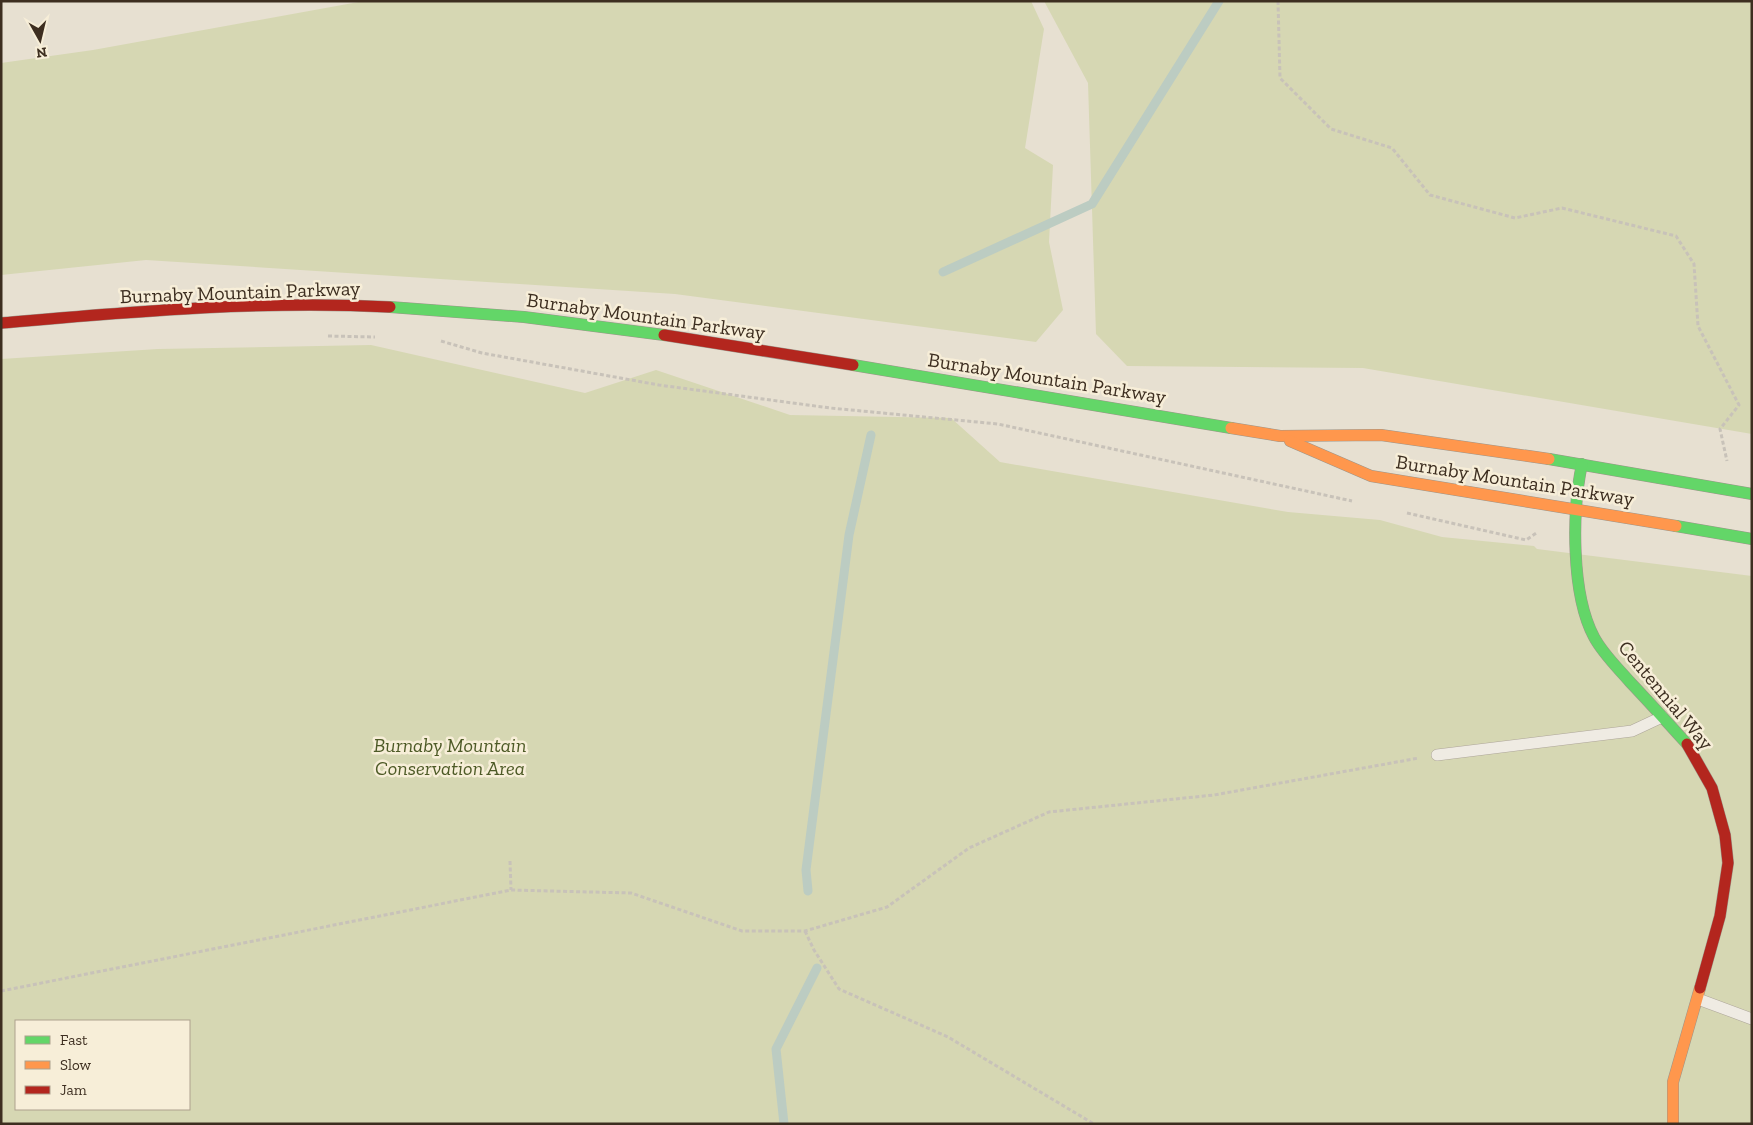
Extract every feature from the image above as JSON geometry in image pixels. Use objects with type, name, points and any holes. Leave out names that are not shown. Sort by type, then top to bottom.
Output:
[{"type":"main road","name":"Burnaby Mountain Parkway","points":[[1,323],[216,307],[345,305],[524,317],[749,348],[1280,436],[1381,436],[1582,464],[1752,494]]},
{"type":"main road","name":"Burnaby Mountain Parkway","points":[[1280,436],[1371,476],[1752,538]]},
{"type":"main road","name":"Centennial Way","points":[[1582,464],[1577,486],[1575,538],[1580,592],[1586,620],[1595,639],[1614,664],[1689,746],[1712,788],[1725,835],[1728,863],[1720,916],[1673,1082],[1672,1124]]},
{"type":"lane","points":[[1437,755],[1632,731],[1662,717]]},
{"type":"lane","points":[[1698,999],[1752,1019]]},
{"type":"path","points":[[1278,1],[1280,78],[1331,129],[1392,148],[1430,195],[1515,218],[1562,208],[1676,236],[1694,264],[1698,326],[1739,405],[1720,429],[1733,490]]},
{"type":"path","points":[[318,336],[377,338]]},
{"type":"path","points":[[437,340],[482,353],[659,385],[830,408],[998,424],[1355,501]]},
{"type":"path","points":[[1402,512],[1526,540]]},
{"type":"path","points":[[1,991],[512,890],[631,893],[742,931],[805,931],[887,907],[969,848],[1049,812],[1214,795],[1437,755]]},
{"type":"path","points":[[510,862],[512,890]]},
{"type":"path","points":[[805,931],[814,950],[839,988],[948,1037],[1094,1124]]},
{"type":"green space","points":[[364,1],[1031,1],[1044,29],[1025,148],[1053,165],[1049,242],[1063,310],[1036,342],[675,294],[146,260],[1,275],[1,63],[93,50]]},
{"type":"green space","points":[[1044,1],[1752,1],[1752,434],[1363,368],[1127,366],[1096,334],[1088,83]]},
{"type":"green space","name":"Burnaby Mountain Conservation Area","points":[[371,345],[585,393],[656,370],[790,415],[951,418],[1000,462],[1288,512],[1380,520],[1442,537],[1534,546],[1537,549],[1752,576],[1752,1124],[1,1124],[1,359],[158,349]]},
{"type":"waterway","points":[[943,272],[1092,204],[1219,1]]},
{"type":"waterway","points":[[808,891],[806,870],[849,535],[871,435]]},
{"type":"waterway","points":[[784,1124],[776,1049],[817,968]]},
{"type":"traffic: fast","points":[[390,307],[524,317],[664,335]]},
{"type":"traffic: fast","points":[[853,365],[1231,428]]},
{"type":"traffic: fast","points":[[1549,459],[1752,494]]},
{"type":"traffic: fast","points":[[1582,464],[1576,505],[1575,528],[1577,576],[1586,619],[1594,637],[1606,655],[1687,744]]},
{"type":"traffic: fast","points":[[1676,526],[1752,539]]},
{"type":"traffic: slow","points":[[1231,428],[1280,436],[1381,435],[1549,459]]},
{"type":"traffic: slow","points":[[1290,441],[1371,476],[1676,526]]},
{"type":"traffic: slow","points":[[1673,1124],[1673,1082],[1700,988]]},
{"type":"traffic: jam","points":[[1,323],[195,308],[293,305],[390,307]]},
{"type":"traffic: jam","points":[[664,335],[853,365]]},
{"type":"traffic: jam","points":[[1687,744],[1712,788],[1725,835],[1728,863],[1720,916],[1700,988]]}]
